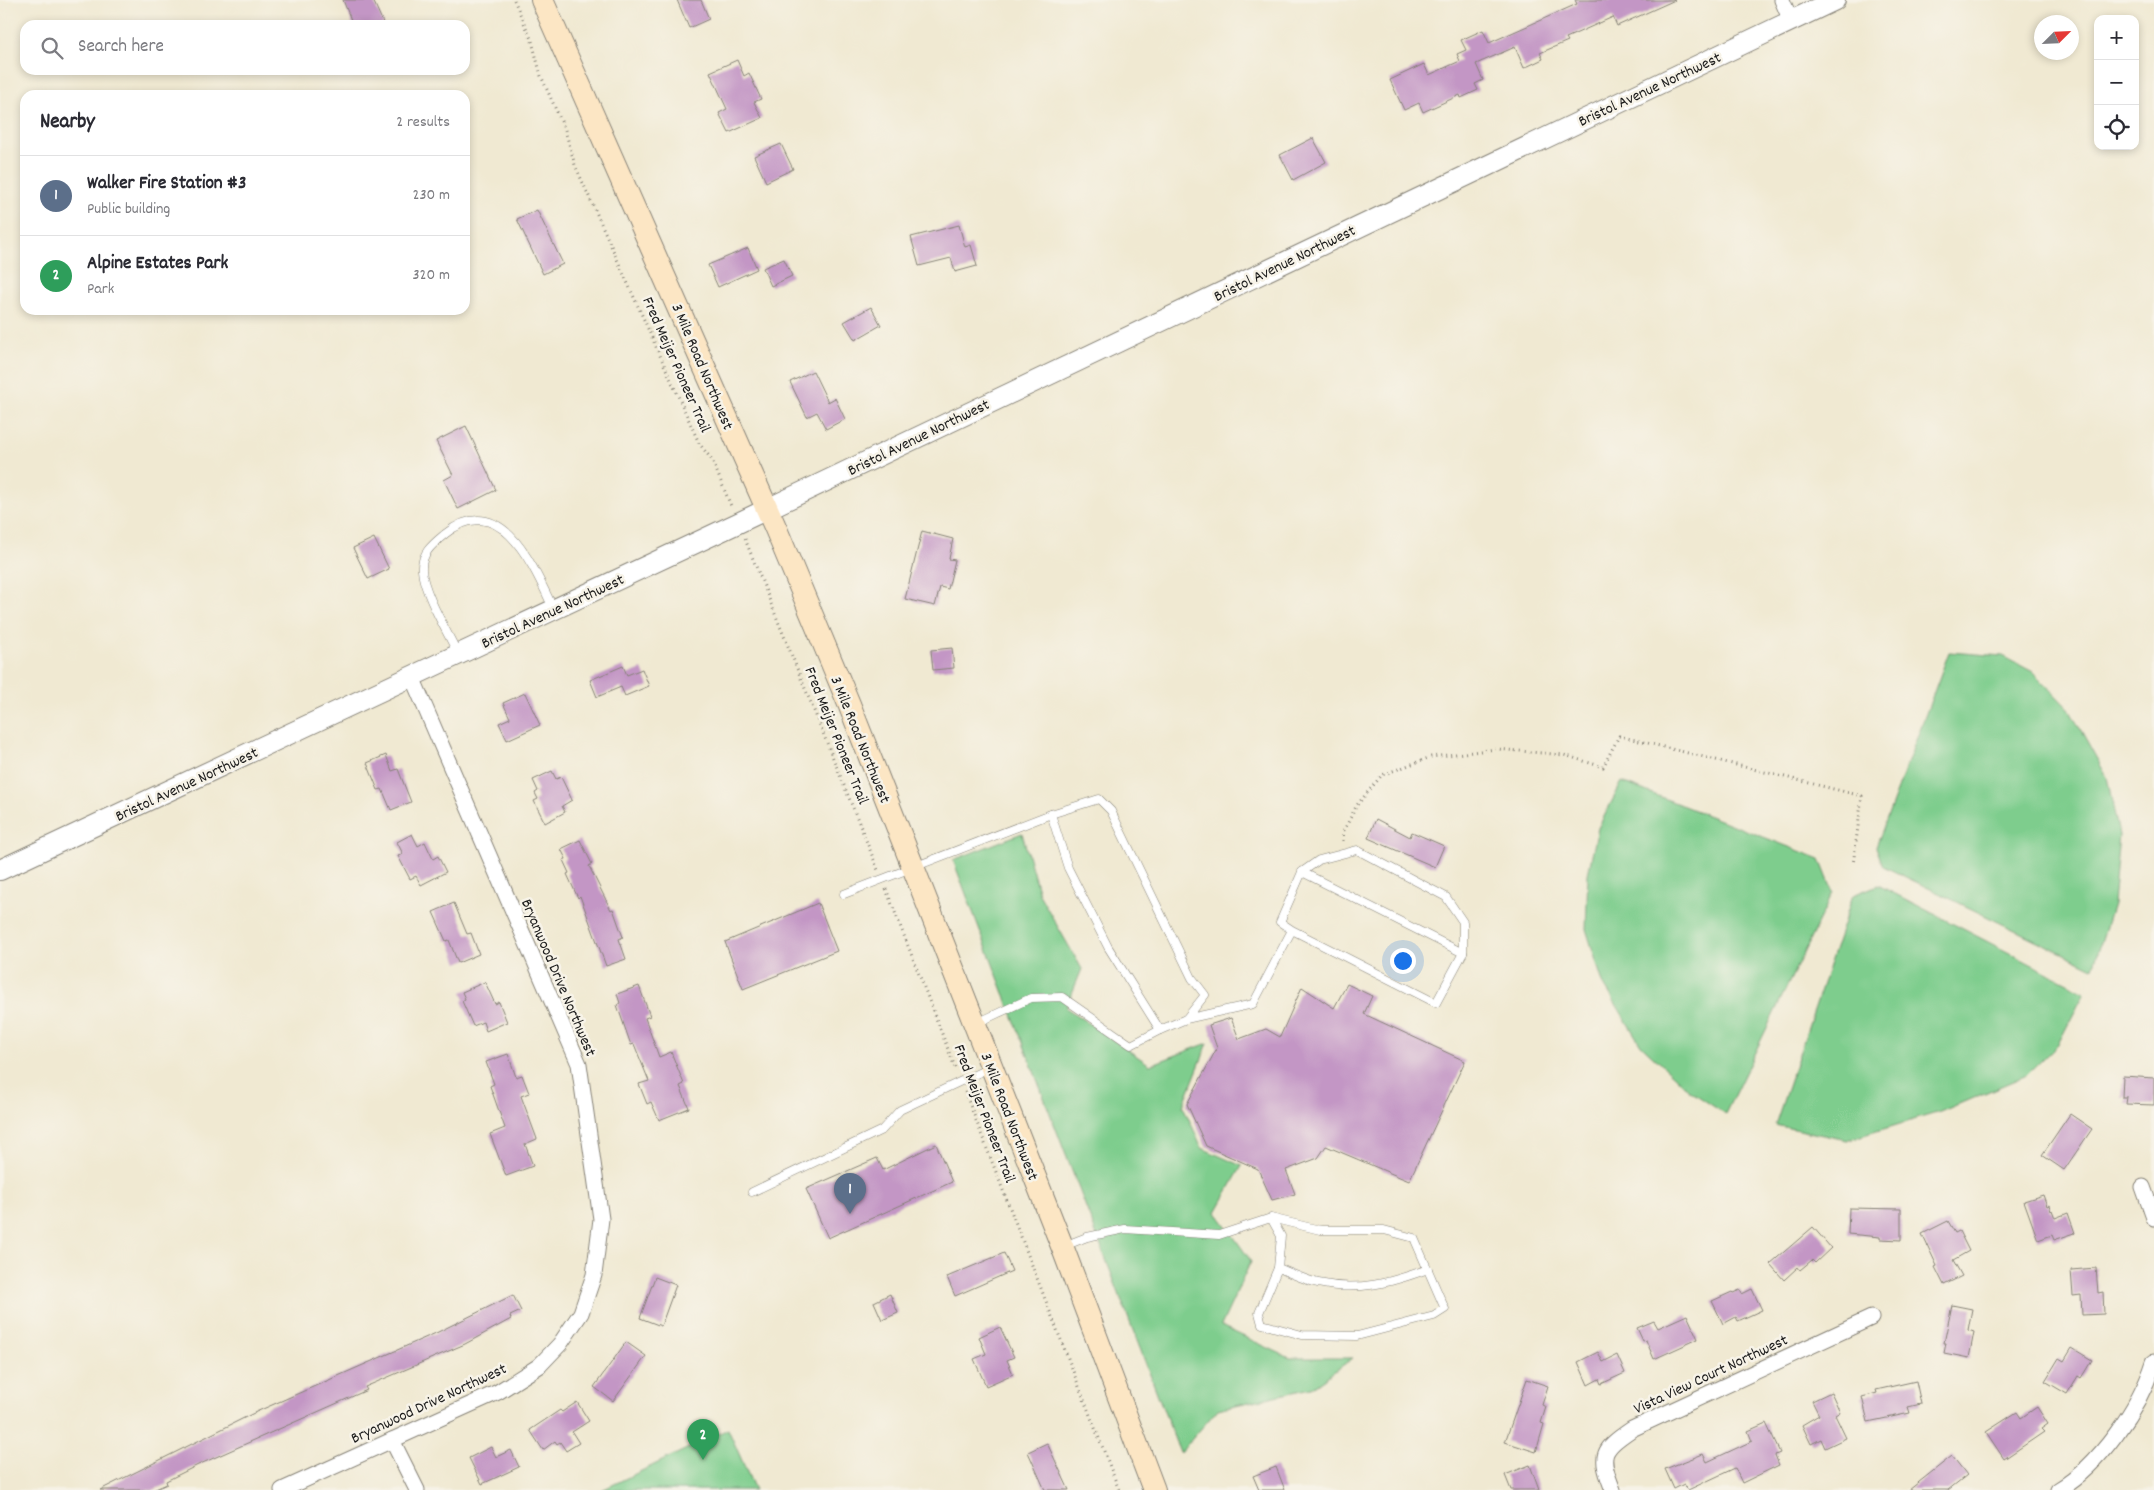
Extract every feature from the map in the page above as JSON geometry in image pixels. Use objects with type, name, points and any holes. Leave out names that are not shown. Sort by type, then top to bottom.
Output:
[{"type":"main road","name":"3 Mile Road Northwest","points":[[542,0],[766,508],[849,704],[1062,1246],[1154,1490]]},
{"type":"street","points":[[1782,0],[1791,21]]},
{"type":"street","name":"Bristol Avenue Northwest","points":[[0,870],[738,523],[1791,21],[1822,3]]},
{"type":"street","name":"Bryanwood Drive Northwest","points":[[282,1490],[498,1392],[539,1366],[560,1344],[582,1313],[594,1275],[601,1219],[579,1064],[412,677]]},
{"type":"street","points":[[2143,1187],[2154,1218]]},
{"type":"street","name":"Vista View Court Northwest","points":[[1613,1490],[1606,1472],[1604,1455],[1612,1442],[1632,1429],[1872,1318]]},
{"type":"street","points":[[2067,1488],[2106,1446],[2127,1416],[2148,1382],[2154,1362]]},
{"type":"street","points":[[392,1440],[417,1490]]},
{"type":"lane","points":[[458,655],[425,586],[422,559],[428,548],[449,531],[467,520],[490,521],[513,537],[533,567],[554,610]]},
{"type":"lane","points":[[844,894],[1051,814],[1099,799],[1111,811],[1192,978],[1204,996],[1186,1019]]},
{"type":"lane","points":[[1051,814],[1068,868],[1108,947],[1160,1030]]},
{"type":"lane","points":[[1357,850],[1446,897],[1463,922],[1463,953],[1436,1003],[1292,930],[1280,922],[1302,872],[1319,860],[1357,850]]},
{"type":"lane","points":[[1302,872],[1463,953]]},
{"type":"lane","points":[[975,1023],[1031,998],[1062,997],[1131,1045],[1186,1019],[1253,1004],[1292,930]]},
{"type":"lane","points":[[752,1192],[882,1130],[900,1110],[991,1068]]},
{"type":"lane","points":[[1062,1246],[1087,1237],[1125,1229],[1219,1234],[1270,1218],[1320,1230],[1384,1230],[1414,1238],[1444,1309],[1434,1316],[1357,1336],[1302,1335],[1262,1324],[1259,1313],[1278,1268],[1281,1236],[1270,1218]]},
{"type":"lane","points":[[1278,1268],[1318,1283],[1363,1288],[1398,1280],[1428,1269]]},
{"type":"path","name":"Fred Meijer Pioneer Trail","points":[[514,0],[532,40],[541,76],[565,130],[575,165],[699,443],[712,460],[738,523],[882,879],[1119,1490]]},
{"type":"path","points":[[1343,854],[1343,832],[1357,805],[1382,775],[1431,757],[1497,749],[1564,755],[1603,767],[1619,736],[1862,796],[1853,865]]},
{"type":"green space","points":[[1949,652],[2003,656],[2033,672],[2069,709],[2107,777],[2119,835],[2113,904],[2093,968],[1883,866],[1876,847]]},
{"type":"green space","points":[[1622,782],[1820,859],[1833,892],[1725,1114],[1689,1090],[1641,1045],[1603,983],[1586,929],[1588,874],[1598,828]]},
{"type":"green space","points":[[1022,833],[1039,894],[1082,969],[1066,1008],[1150,1065],[1208,1043],[1183,1106],[1202,1148],[1242,1166],[1216,1212],[1251,1261],[1221,1326],[1290,1358],[1353,1358],[1311,1388],[1218,1409],[1180,1453],[953,860]]},
{"type":"green space","points":[[1878,885],[2085,992],[2058,1044],[2027,1075],[1940,1112],[1847,1140],[1775,1125],[1853,895]]},
{"type":"green space","points":[[728,1429],[755,1490],[602,1490]]},
{"type":"building","points":[[343,0],[373,0],[382,20],[351,20]]},
{"type":"building","points":[[677,0],[701,0],[709,19],[689,28]]},
{"type":"building","points":[[1575,0],[1675,0],[1617,26],[1613,17],[1566,38],[1568,41],[1540,53],[1543,59],[1524,68],[1515,47],[1476,64],[1483,80],[1475,84],[1478,90],[1461,98],[1460,95],[1423,112],[1419,103],[1404,110],[1390,80],[1424,64],[1429,75],[1460,61],[1457,54],[1466,50],[1461,40],[1483,30],[1489,43],[1577,4]]},
{"type":"building","points":[[737,60],[744,76],[749,73],[761,99],[754,102],[762,118],[729,133],[719,113],[727,109],[710,72]]},
{"type":"building","points":[[1313,138],[1326,162],[1293,180],[1280,155]]},
{"type":"building","points":[[781,144],[793,169],[766,182],[754,156]]},
{"type":"building","points":[[537,210],[563,264],[543,274],[517,219]]},
{"type":"building","points":[[959,225],[965,247],[971,245],[977,266],[955,272],[951,258],[919,266],[911,237]]},
{"type":"building","points":[[748,248],[757,269],[718,287],[708,265]]},
{"type":"building","points":[[784,259],[792,276],[771,286],[763,268]]},
{"type":"building","points":[[871,307],[881,325],[855,340],[844,322]]},
{"type":"building","points":[[813,371],[828,402],[835,398],[845,419],[826,429],[817,412],[807,417],[790,382]]},
{"type":"building","points":[[466,426],[496,490],[458,509],[444,480],[453,475],[436,441]]},
{"type":"building","points":[[922,531],[953,539],[949,559],[955,560],[948,589],[940,587],[935,606],[905,599]]},
{"type":"building","points":[[374,538],[389,569],[368,579],[353,548]]},
{"type":"building","points":[[952,648],[954,668],[933,670],[931,650]]},
{"type":"building","points":[[623,666],[627,675],[642,669],[649,686],[625,696],[621,687],[597,697],[590,680]]},
{"type":"building","points":[[525,693],[540,725],[507,740],[499,723],[510,718],[503,703]]},
{"type":"building","points":[[386,755],[392,771],[398,769],[411,802],[391,810],[382,789],[378,790],[367,763]]},
{"type":"building","points":[[552,771],[556,779],[561,777],[572,800],[562,806],[565,812],[545,823],[534,801],[538,799],[535,793],[538,791],[533,780]]},
{"type":"building","points":[[1376,819],[1410,837],[1412,832],[1444,846],[1435,867],[1368,838]]},
{"type":"building","points":[[412,834],[418,846],[425,842],[433,859],[438,856],[446,872],[421,885],[416,876],[410,879],[398,856],[403,854],[397,842]]},
{"type":"building","points":[[580,840],[592,864],[589,866],[611,910],[613,909],[623,937],[619,939],[626,959],[606,966],[580,896],[578,898],[563,860],[566,859],[561,849]]},
{"type":"building","points":[[454,903],[467,934],[471,933],[479,954],[458,963],[449,940],[446,941],[433,912]]},
{"type":"building","points":[[818,903],[837,951],[743,989],[725,942]]},
{"type":"building","points":[[485,982],[495,1004],[499,1002],[507,1022],[486,1031],[483,1022],[473,1026],[462,1001],[465,999],[462,992]]},
{"type":"building","points":[[1347,984],[1372,996],[1364,1014],[1465,1061],[1409,1181],[1326,1146],[1318,1158],[1286,1170],[1295,1194],[1272,1200],[1258,1169],[1206,1146],[1187,1104],[1217,1048],[1209,1025],[1231,1018],[1239,1039],[1266,1029],[1280,1037],[1302,987],[1334,1008]]},
{"type":"building","points":[[639,986],[650,1016],[645,1018],[659,1057],[671,1052],[684,1084],[680,1086],[689,1108],[659,1120],[651,1102],[647,1104],[639,1084],[649,1081],[634,1044],[631,1045],[617,1005],[620,1003],[617,994]]},
{"type":"building","points":[[508,1054],[516,1077],[522,1075],[529,1093],[521,1096],[537,1139],[525,1144],[533,1166],[506,1176],[490,1134],[505,1128],[490,1086],[494,1084],[486,1062]]},
{"type":"building","points":[[2123,1076],[2154,1078],[2154,1105],[2126,1104],[2127,1097],[2122,1097]]},
{"type":"building","points":[[2070,1114],[2092,1129],[2064,1170],[2042,1155]]},
{"type":"building","points":[[936,1144],[952,1182],[828,1238],[806,1189],[877,1158],[883,1170]]},
{"type":"building","points":[[2043,1195],[2047,1206],[2049,1205],[2055,1218],[2068,1213],[2075,1233],[2054,1240],[2052,1235],[2038,1240],[2024,1201]]},
{"type":"building","points":[[1849,1208],[1901,1209],[1901,1240],[1848,1234]]},
{"type":"building","points":[[1948,1221],[1955,1233],[1959,1231],[1969,1251],[1953,1260],[1962,1276],[1944,1285],[1922,1234]]},
{"type":"building","points":[[1813,1227],[1831,1248],[1815,1263],[1812,1260],[1800,1270],[1798,1267],[1784,1280],[1770,1264]]},
{"type":"building","points":[[1004,1253],[1012,1271],[955,1296],[947,1277]]},
{"type":"building","points":[[2096,1268],[2098,1293],[2103,1292],[2104,1314],[2082,1315],[2081,1295],[2073,1296],[2071,1270]]},
{"type":"building","points":[[655,1277],[676,1285],[661,1326],[640,1318]]},
{"type":"building","points":[[1752,1289],[1762,1310],[1738,1321],[1736,1317],[1723,1324],[1712,1301],[1732,1292],[1740,1290],[1742,1294]]},
{"type":"building","points":[[890,1294],[898,1313],[882,1320],[874,1302]]},
{"type":"building","points":[[513,1295],[521,1311],[510,1316],[511,1319],[465,1344],[365,1387],[367,1390],[198,1465],[166,1481],[167,1484],[153,1490],[100,1490],[256,1412],[436,1333]]},
{"type":"building","points":[[1952,1305],[1972,1309],[1968,1330],[1974,1332],[1969,1358],[1944,1353],[1946,1343],[1944,1343]]},
{"type":"building","points":[[1687,1315],[1698,1339],[1654,1359],[1646,1340],[1643,1341],[1637,1328],[1654,1321],[1658,1328]]},
{"type":"building","points":[[1000,1327],[1014,1357],[1007,1360],[1013,1374],[986,1386],[974,1359],[986,1354],[979,1337]]},
{"type":"building","points":[[626,1342],[646,1356],[613,1401],[594,1387]]},
{"type":"building","points":[[2072,1348],[2092,1360],[2081,1378],[2078,1376],[2067,1394],[2045,1381],[2059,1358],[2064,1361]]},
{"type":"building","points":[[1598,1352],[1603,1362],[1617,1355],[1625,1373],[1601,1384],[1599,1379],[1588,1385],[1578,1362]]},
{"type":"building","points":[[1527,1379],[1548,1386],[1542,1405],[1546,1407],[1541,1423],[1544,1424],[1536,1452],[1505,1442]]},
{"type":"building","points":[[1916,1381],[1921,1404],[1908,1407],[1910,1413],[1868,1422],[1862,1397],[1877,1393],[1876,1390]]},
{"type":"building","points":[[1831,1392],[1840,1412],[1835,1415],[1846,1438],[1825,1448],[1821,1439],[1811,1444],[1802,1425],[1819,1415],[1812,1401]]},
{"type":"building","points":[[577,1402],[589,1421],[572,1432],[579,1443],[566,1451],[560,1442],[557,1444],[555,1441],[543,1450],[530,1430],[560,1410],[562,1412]]},
{"type":"building","points":[[2037,1407],[2048,1424],[2041,1429],[2044,1432],[2004,1459],[1986,1432],[2017,1412],[2021,1418]]},
{"type":"building","points":[[1766,1423],[1780,1453],[1775,1455],[1779,1465],[1742,1483],[1735,1468],[1688,1490],[1684,1484],[1674,1489],[1665,1469],[1703,1454],[1707,1462],[1752,1441],[1748,1431]]},
{"type":"building","points":[[1047,1443],[1069,1490],[1045,1490],[1028,1452]]},
{"type":"building","points":[[491,1447],[496,1457],[511,1450],[519,1467],[482,1484],[469,1458]]},
{"type":"building","points":[[1952,1456],[1967,1475],[1948,1490],[1909,1490]]},
{"type":"building","points":[[1530,1465],[1539,1490],[1511,1490],[1505,1475]]},
{"type":"building","points":[[1276,1467],[1285,1490],[1259,1490],[1253,1476]]},
{"type":"place","name":"Walker Fire Station #3","points":[[850,1214]]},
{"type":"place","name":"Alpine Estates Park","points":[[703,1460]]}]
